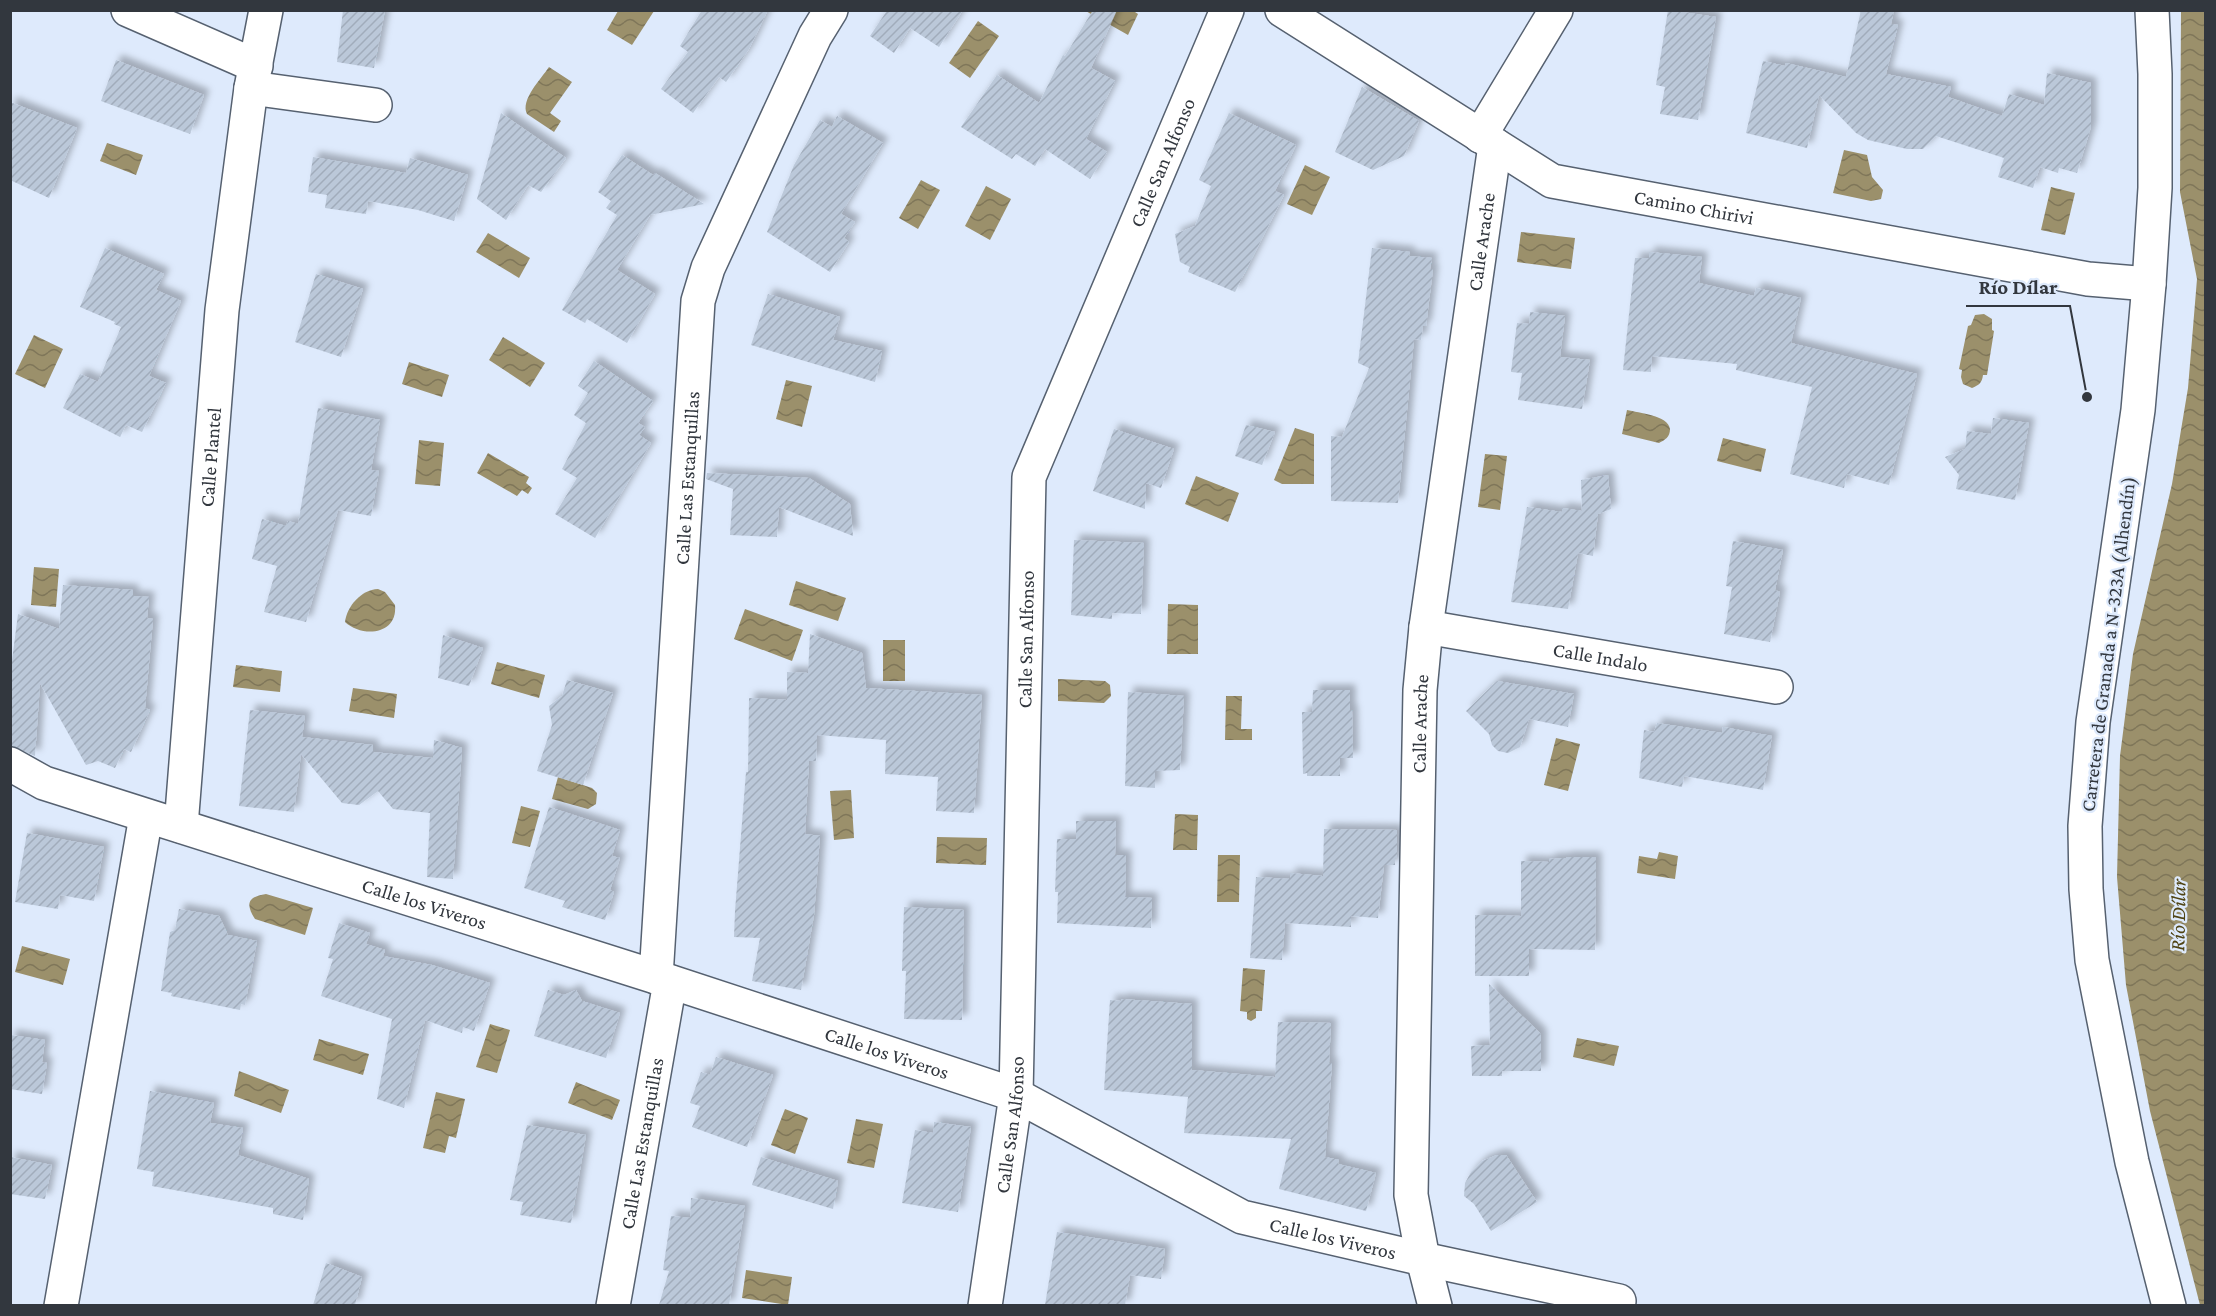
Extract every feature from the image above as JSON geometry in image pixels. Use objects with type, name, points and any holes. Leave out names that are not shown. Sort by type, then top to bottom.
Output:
[{"type":"street","points":[[128,10],[254,77],[375,105]]},
{"type":"street","name":"Calle Plantel","points":[[181,826],[222,310],[254,77],[266,10]]},
{"type":"street","name":"Calle Las Estanquillas","points":[[613,1305],[663,979],[698,301],[708,268],[814,36],[831,10]]},
{"type":"street","name":"Calle San Alfonso","points":[[986,1305],[1016,1095],[1029,477],[1227,10]]},
{"type":"street","name":"Camino Chirivi","points":[[1282,10],[1552,181],[2088,279],[2149,284]]},
{"type":"street","name":"Calle Arache","points":[[1435,1305],[1423,1259],[1411,1195],[1420,690],[1487,140],[1556,10]]},
{"type":"street","name":"Carretera de Granada a N-323A (Alhendín)","points":[[2152,10],[2155,74],[2155,188],[2149,284],[2138,410],[2094,722],[2085,826],[2092,960],[2132,1162],[2169,1305]]},
{"type":"street","name":"Calle Indalo","points":[[1426,627],[1776,687]]},
{"type":"street","name":"Calle los Viveros","points":[[10,764],[44,783],[663,979],[1016,1095],[1242,1217],[1619,1301]]},
{"type":"street","points":[[61,1305],[147,816]]},
{"type":"water","points":[[1084,10],[1132,10],[1138,14],[1128,35]]},
{"type":"water","points":[[618,11],[654,11],[632,45],[607,30]]},
{"type":"water","points":[[2181,11],[2206,11],[2205,1306],[2200,1305],[2150,1111],[2126,985],[2117,877],[2120,756],[2133,654],[2172,484],[2188,388],[2197,279],[2180,192]]},
{"type":"water","points":[[978,21],[999,36],[970,78],[949,63]]},
{"type":"water","points":[[549,67],[572,82],[550,113],[561,121],[554,132],[527,114],[526,108],[526,102],[532,90]]},
{"type":"water","points":[[107,143],[143,155],[136,175],[100,161]]},
{"type":"water","points":[[1844,150],[1867,155],[1872,177],[1883,190],[1881,199],[1871,201],[1833,193]]},
{"type":"water","points":[[1305,165],[1330,177],[1312,215],[1287,204]]},
{"type":"water","points":[[921,180],[940,190],[918,229],[899,218]]},
{"type":"water","points":[[986,186],[1011,199],[990,240],[965,226]]},
{"type":"water","points":[[2051,187],[2075,193],[2065,235],[2041,230]]},
{"type":"water","points":[[1521,232],[1575,238],[1571,269],[1517,262]]},
{"type":"water","points":[[488,233],[530,258],[519,278],[476,252]]},
{"type":"water","points":[[1984,314],[1992,319],[1992,330],[1994,331],[1987,375],[1983,375],[1980,383],[1972,388],[1963,384],[1962,370],[1959,369],[1968,326],[1971,325],[1975,315]]},
{"type":"water","points":[[34,335],[63,349],[45,388],[15,374]]},
{"type":"water","points":[[503,337],[545,363],[530,387],[489,360]]},
{"type":"water","points":[[409,362],[449,375],[442,397],[402,384]]},
{"type":"water","points":[[786,380],[812,386],[802,427],[776,419]]},
{"type":"water","points":[[1627,410],[1652,415],[1664,421],[1670,429],[1668,436],[1659,443],[1622,434]]},
{"type":"water","points":[[1295,428],[1314,434],[1314,484],[1282,484],[1274,480]]},
{"type":"water","points":[[1723,438],[1766,449],[1761,472],[1717,461]]},
{"type":"water","points":[[419,440],[444,443],[440,486],[415,484]]},
{"type":"water","points":[[488,453],[529,477],[526,483],[532,488],[528,494],[522,490],[517,496],[477,473]]},
{"type":"water","points":[[1485,454],[1507,456],[1500,510],[1478,507]]},
{"type":"water","points":[[1196,476],[1239,493],[1228,522],[1185,504]]},
{"type":"water","points":[[34,567],[59,569],[56,607],[31,605]]},
{"type":"water","points":[[796,581],[846,598],[838,621],[789,605]]},
{"type":"water","points":[[378,589],[385,592],[395,605],[391,623],[378,631],[369,632],[352,627],[345,622],[356,600],[366,592]]},
{"type":"water","points":[[1168,604],[1198,605],[1198,654],[1167,654]]},
{"type":"water","points":[[745,609],[803,630],[792,661],[734,639]]},
{"type":"water","points":[[883,640],[905,640],[905,681],[883,681]]},
{"type":"water","points":[[497,662],[545,675],[539,698],[491,684]]},
{"type":"water","points":[[236,665],[282,671],[280,692],[233,687]]},
{"type":"water","points":[[1058,679],[1105,681],[1110,685],[1111,696],[1104,703],[1058,701]]},
{"type":"water","points":[[353,688],[397,694],[394,718],[349,711]]},
{"type":"water","points":[[1226,696],[1242,696],[1241,729],[1252,729],[1252,740],[1225,740]]},
{"type":"water","points":[[1556,738],[1580,744],[1568,791],[1544,785]]},
{"type":"water","points":[[558,777],[592,788],[597,793],[596,804],[588,809],[552,799]]},
{"type":"water","points":[[851,790],[854,838],[834,840],[830,791]]},
{"type":"water","points":[[521,806],[540,811],[530,847],[512,843]]},
{"type":"water","points":[[1175,814],[1198,815],[1197,850],[1173,850]]},
{"type":"water","points":[[937,837],[987,838],[986,865],[936,863]]},
{"type":"water","points":[[1659,852],[1678,856],[1675,879],[1637,873],[1639,856],[1657,859]]},
{"type":"water","points":[[1218,855],[1240,855],[1239,902],[1217,902]]},
{"type":"water","points":[[266,894],[313,908],[305,935],[255,919],[250,909],[250,902],[255,897]]},
{"type":"water","points":[[22,946],[70,959],[63,985],[15,972]]},
{"type":"water","points":[[1243,968],[1265,970],[1262,1011],[1256,1011],[1256,1018],[1251,1021],[1247,1019],[1247,1012],[1240,1011]]},
{"type":"water","points":[[490,1024],[510,1030],[497,1073],[476,1067]]},
{"type":"water","points":[[1577,1038],[1619,1046],[1614,1066],[1573,1057]]},
{"type":"water","points":[[319,1039],[369,1054],[363,1075],[313,1060]]},
{"type":"water","points":[[239,1071],[289,1090],[281,1113],[234,1096]]},
{"type":"water","points":[[576,1082],[620,1100],[612,1120],[568,1103]]},
{"type":"water","points":[[436,1092],[465,1099],[456,1138],[449,1136],[445,1153],[423,1148]]},
{"type":"water","points":[[785,1109],[808,1118],[795,1154],[771,1145]]},
{"type":"water","points":[[856,1119],[883,1124],[874,1168],[847,1163]]},
{"type":"water","points":[[746,1270],[792,1277],[788,1305],[742,1298]]},
{"type":"building","points":[[343,10],[385,10],[374,68],[337,62]]},
{"type":"building","points":[[702,10],[768,10],[749,49],[726,82],[719,77],[693,113],[661,89],[688,52],[680,46]]},
{"type":"building","points":[[884,10],[963,10],[939,47],[910,28],[894,53],[870,36],[886,12]]},
{"type":"building","points":[[1093,10],[1117,10],[1091,68],[1115,81],[1086,139],[1107,152],[1090,179],[1045,149],[1035,166],[1016,154],[1012,159],[961,127],[997,75],[1039,103],[1063,55],[1065,56]]},
{"type":"building","points":[[1668,10],[1716,17],[1698,120],[1660,114],[1665,87],[1656,85]]},
{"type":"building","points":[[1861,10],[1894,10],[1891,24],[1898,25],[1886,74],[1951,87],[1948,97],[2002,116],[2009,94],[2044,105],[2047,73],[2091,83],[2091,127],[2077,173],[2059,168],[2058,173],[2040,167],[2033,188],[1998,177],[2004,158],[1936,136],[1923,149],[1907,149],[1868,140],[1856,133],[1819,95],[1807,148],[1746,133],[1763,61],[1785,66],[1786,63],[1846,77]]},
{"type":"building","points":[[116,60],[204,95],[190,134],[101,101]]},
{"type":"building","points":[[1362,87],[1419,121],[1404,156],[1373,170],[1335,152]]},
{"type":"building","points":[[10,102],[77,128],[49,198],[10,180]]},
{"type":"building","points":[[501,113],[566,158],[541,192],[528,185],[506,220],[477,199]]},
{"type":"building","points":[[1229,113],[1296,145],[1275,191],[1284,195],[1235,292],[1188,272],[1190,267],[1180,262],[1175,234],[1195,226],[1211,186],[1199,180]]},
{"type":"building","points":[[837,116],[883,143],[841,214],[855,222],[844,238],[849,242],[830,272],[767,232],[794,165],[820,120],[832,127]]},
{"type":"building","points":[[622,155],[704,204],[650,215],[617,270],[655,294],[627,343],[587,319],[585,323],[562,310],[617,215],[606,208],[611,201],[598,192]]},
{"type":"building","points":[[313,157],[406,173],[410,158],[468,175],[454,221],[418,210],[368,201],[366,214],[325,208],[327,195],[308,192]]},
{"type":"building","points":[[105,248],[164,274],[156,290],[181,301],[149,376],[166,383],[142,432],[126,425],[120,437],[63,408],[80,374],[98,382],[121,327],[114,324],[115,322],[80,307]]},
{"type":"building","points":[[1372,248],[1410,252],[1409,256],[1432,258],[1430,269],[1433,269],[1426,326],[1423,326],[1421,340],[1414,339],[1398,503],[1331,501],[1331,436],[1342,437],[1369,368],[1358,363]]},
{"type":"building","points":[[1649,252],[1702,257],[1699,283],[1754,296],[1756,288],[1801,298],[1791,343],[1917,374],[1889,485],[1847,474],[1844,488],[1790,474],[1812,387],[1736,370],[1737,364],[1652,356],[1651,372],[1623,370],[1635,258],[1649,258]]},
{"type":"building","points":[[316,274],[363,289],[341,357],[295,342]]},
{"type":"building","points":[[768,294],[840,317],[833,340],[882,351],[875,382],[751,345]]},
{"type":"building","points":[[1530,312],[1565,316],[1560,357],[1590,360],[1582,409],[1518,400],[1522,373],[1511,372],[1517,323],[1529,324]]},
{"type":"building","points":[[594,361],[653,401],[638,423],[645,427],[639,435],[651,443],[595,538],[555,514],[577,478],[562,469],[586,423],[574,415],[588,393],[578,386]]},
{"type":"building","points":[[318,408],[380,420],[371,470],[379,471],[371,516],[338,510],[306,622],[264,612],[277,566],[252,559],[262,519],[286,526],[288,521],[298,524]]},
{"type":"building","points":[[1993,418],[2029,423],[2015,500],[1956,489],[1959,475],[1945,457],[1965,449],[1967,431],[1991,434]]},
{"type":"building","points":[[1246,425],[1275,432],[1262,465],[1235,456]]},
{"type":"building","points":[[1114,429],[1174,449],[1161,488],[1146,483],[1145,509],[1093,491]]},
{"type":"building","points":[[707,473],[809,478],[850,504],[853,536],[779,507],[777,537],[730,535],[733,489],[706,479]]},
{"type":"building","points":[[1608,475],[1611,509],[1598,514],[1593,556],[1578,553],[1568,609],[1511,602],[1527,507],[1562,512],[1562,508],[1582,511],[1581,480]]},
{"type":"building","points":[[1074,540],[1144,543],[1141,614],[1112,613],[1112,619],[1071,615]]},
{"type":"building","points":[[1733,541],[1783,550],[1775,590],[1780,592],[1770,642],[1724,634],[1732,587],[1726,586]]},
{"type":"building","points":[[63,585],[133,590],[133,596],[149,597],[147,618],[153,619],[145,708],[150,710],[131,752],[124,749],[115,768],[98,761],[86,765],[40,683],[35,756],[10,745],[10,676],[18,614],[59,629]]},
{"type":"building","points":[[810,634],[862,653],[866,688],[982,695],[974,813],[936,811],[938,777],[885,774],[886,740],[817,735],[816,761],[809,761],[805,834],[820,836],[814,915],[801,990],[752,981],[760,938],[734,937],[746,772],[748,772],[749,698],[787,700],[787,672],[808,673]]},
{"type":"building","points":[[443,635],[483,648],[469,686],[438,678]]},
{"type":"building","points":[[567,680],[613,693],[583,785],[537,771],[552,725],[549,706],[562,696]]},
{"type":"building","points":[[1497,681],[1574,694],[1568,727],[1529,719],[1520,747],[1508,753],[1498,751],[1492,745],[1489,734],[1466,711]]},
{"type":"building","points":[[1313,690],[1350,690],[1353,758],[1340,758],[1340,776],[1303,774],[1302,712],[1312,712]]},
{"type":"building","points":[[1128,692],[1184,696],[1180,770],[1155,771],[1155,788],[1125,786]]},
{"type":"building","points":[[250,710],[305,716],[302,737],[373,745],[373,752],[433,758],[434,740],[462,748],[453,879],[427,877],[430,813],[393,809],[378,791],[359,805],[342,803],[301,754],[294,812],[239,806]]},
{"type":"building","points":[[1657,723],[1722,733],[1723,727],[1772,736],[1763,790],[1684,776],[1682,787],[1639,778],[1644,730],[1654,732]]},
{"type":"building","points":[[549,807],[620,830],[612,856],[620,858],[610,890],[614,892],[605,920],[562,907],[565,901],[524,888]]},
{"type":"building","points":[[1076,821],[1116,821],[1115,855],[1126,855],[1125,897],[1152,898],[1151,928],[1057,923],[1058,892],[1055,892],[1057,839],[1076,839]]},
{"type":"building","points":[[1324,829],[1397,830],[1397,858],[1395,858],[1395,865],[1384,865],[1378,918],[1351,916],[1351,927],[1285,923],[1282,960],[1250,958],[1256,877],[1290,879],[1290,873],[1323,876]]},
{"type":"building","points":[[27,833],[104,847],[94,901],[60,895],[58,909],[15,902]]},
{"type":"building","points":[[1596,857],[1595,950],[1529,949],[1529,976],[1475,976],[1475,915],[1521,916],[1521,861],[1549,862],[1549,859]]},
{"type":"building","points":[[904,907],[964,910],[962,1020],[904,1019],[906,971],[902,971]]},
{"type":"building","points":[[179,909],[219,916],[228,935],[257,941],[245,1005],[241,1004],[240,1010],[171,996],[172,993],[161,991],[170,932],[175,930]]},
{"type":"building","points":[[339,923],[370,933],[366,944],[385,950],[383,956],[432,965],[490,983],[474,1031],[463,1027],[462,1033],[425,1020],[404,1108],[377,1099],[392,1019],[321,996],[333,959],[328,958]]},
{"type":"building","points":[[1489,984],[1541,1034],[1541,1071],[1502,1071],[1502,1076],[1472,1076],[1471,1046],[1490,1045]]},
{"type":"building","points":[[548,990],[564,995],[576,990],[582,1001],[620,1013],[606,1058],[534,1036]]},
{"type":"building","points":[[1121,999],[1192,1004],[1192,1070],[1275,1077],[1278,1022],[1331,1023],[1329,1063],[1332,1063],[1325,1157],[1339,1160],[1338,1164],[1376,1173],[1366,1211],[1279,1189],[1291,1139],[1184,1133],[1188,1097],[1104,1090],[1110,1000],[1121,1001]]},
{"type":"building","points":[[10,1035],[45,1040],[42,1062],[47,1063],[42,1094],[10,1089]]},
{"type":"building","points":[[716,1057],[773,1075],[747,1147],[692,1127],[700,1106],[690,1103],[701,1072],[710,1075]]},
{"type":"building","points":[[150,1091],[214,1103],[210,1123],[243,1128],[238,1155],[309,1179],[303,1220],[273,1214],[273,1208],[152,1186],[154,1172],[137,1169]]},
{"type":"building","points":[[934,1122],[971,1127],[958,1212],[902,1203],[915,1130],[933,1133]]},
{"type":"building","points":[[527,1125],[586,1135],[571,1223],[520,1215],[523,1202],[510,1200]]},
{"type":"building","points":[[1497,1155],[1506,1155],[1537,1202],[1491,1231],[1474,1204],[1464,1196],[1465,1183],[1471,1172],[1482,1161]]},
{"type":"building","points":[[10,1157],[52,1165],[45,1199],[10,1194]]},
{"type":"building","points":[[761,1157],[838,1181],[833,1209],[752,1185]]},
{"type":"building","points":[[691,1198],[745,1206],[729,1305],[659,1305],[669,1271],[663,1270],[671,1216],[690,1218]]},
{"type":"building","points":[[1057,1232],[1165,1249],[1161,1279],[1130,1275],[1125,1305],[1045,1305]]},
{"type":"building","points":[[326,1263],[362,1277],[355,1305],[313,1305]]},
{"type":"place","name":"Río Dílar","points":[[2087,397]]}]
